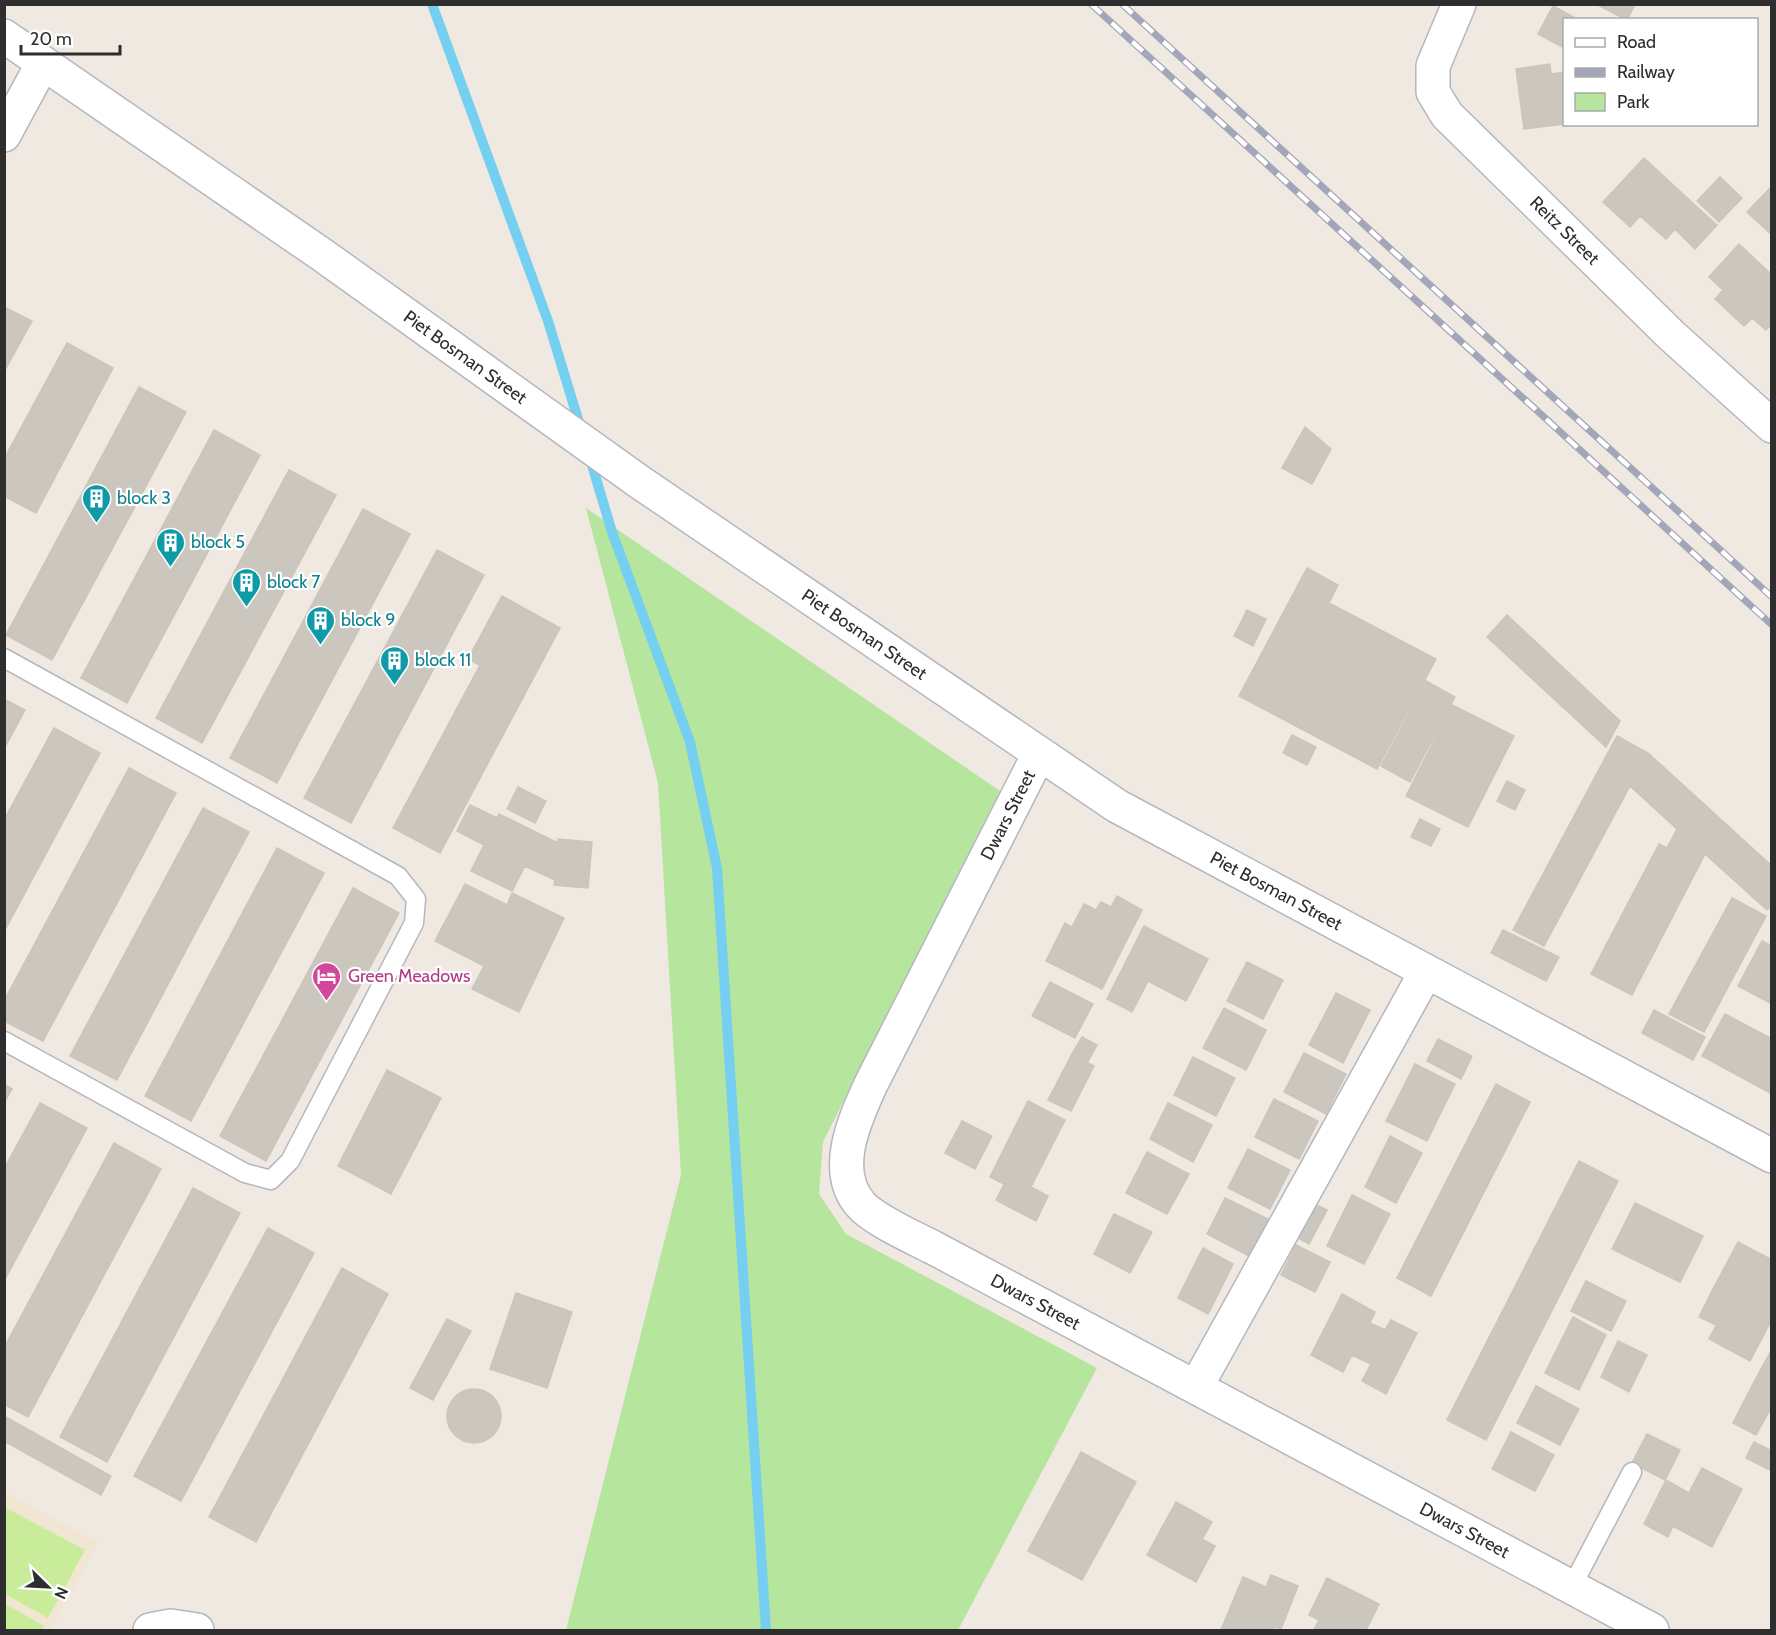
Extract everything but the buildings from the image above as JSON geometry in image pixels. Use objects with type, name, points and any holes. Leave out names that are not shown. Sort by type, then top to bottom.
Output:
[{"type":"street","name":"Reitz Street","points":[[1459,4],[1433,66],[1432,92],[1447,115],[1671,334],[1772,426]]},
{"type":"street","name":"Piet Bosman Street","points":[[4,36],[321,254],[640,483],[1117,806],[1772,1156]]},
{"type":"street","points":[[4,135],[43,63]]},
{"type":"street","name":"Dwars Street","points":[[1040,754],[866,1094],[849,1133],[848,1165],[851,1187],[862,1207],[1652,1630]]},
{"type":"street","points":[[1196,1387],[1426,972]]},
{"type":"street","points":[[152,1629],[171,1626],[197,1630]]},
{"type":"lane","points":[[4,658],[398,876],[416,899],[414,923],[290,1161],[271,1180],[245,1173],[4,1041]]},
{"type":"lane","points":[[1571,1588],[1632,1472]]},
{"type":"shaded area","points":[[4,1492],[98,1542],[51,1630],[5,1630]]},
{"type":"green space","points":[[586,508],[1000,791],[823,1142],[819,1194],[846,1234],[1097,1368],[958,1630],[566,1630],[681,1175],[658,783]]},
{"type":"green space","points":[[4,1507],[85,1550],[48,1618],[5,1594]]},
{"type":"green space","points":[[5,1604],[44,1626],[41,1630],[5,1630]]},
{"type":"waterway","points":[[432,4],[548,321],[581,429]]},
{"type":"waterway","points":[[589,455],[612,532],[690,742],[717,868],[766,1630]]},
{"type":"railway","points":[[1091,4],[1772,625]]},
{"type":"railway","points":[[1122,4],[1772,597]]},
{"type":"place","name":"block 3","points":[[96,524]]},
{"type":"place","name":"block 5","points":[[170,568]]},
{"type":"place","name":"block 7","points":[[246,608]]},
{"type":"place","name":"block 9","points":[[320,646]]},
{"type":"place","name":"block 11","points":[[394,686]]},
{"type":"place","name":"Green Meadows","points":[[327,1002]]}]
